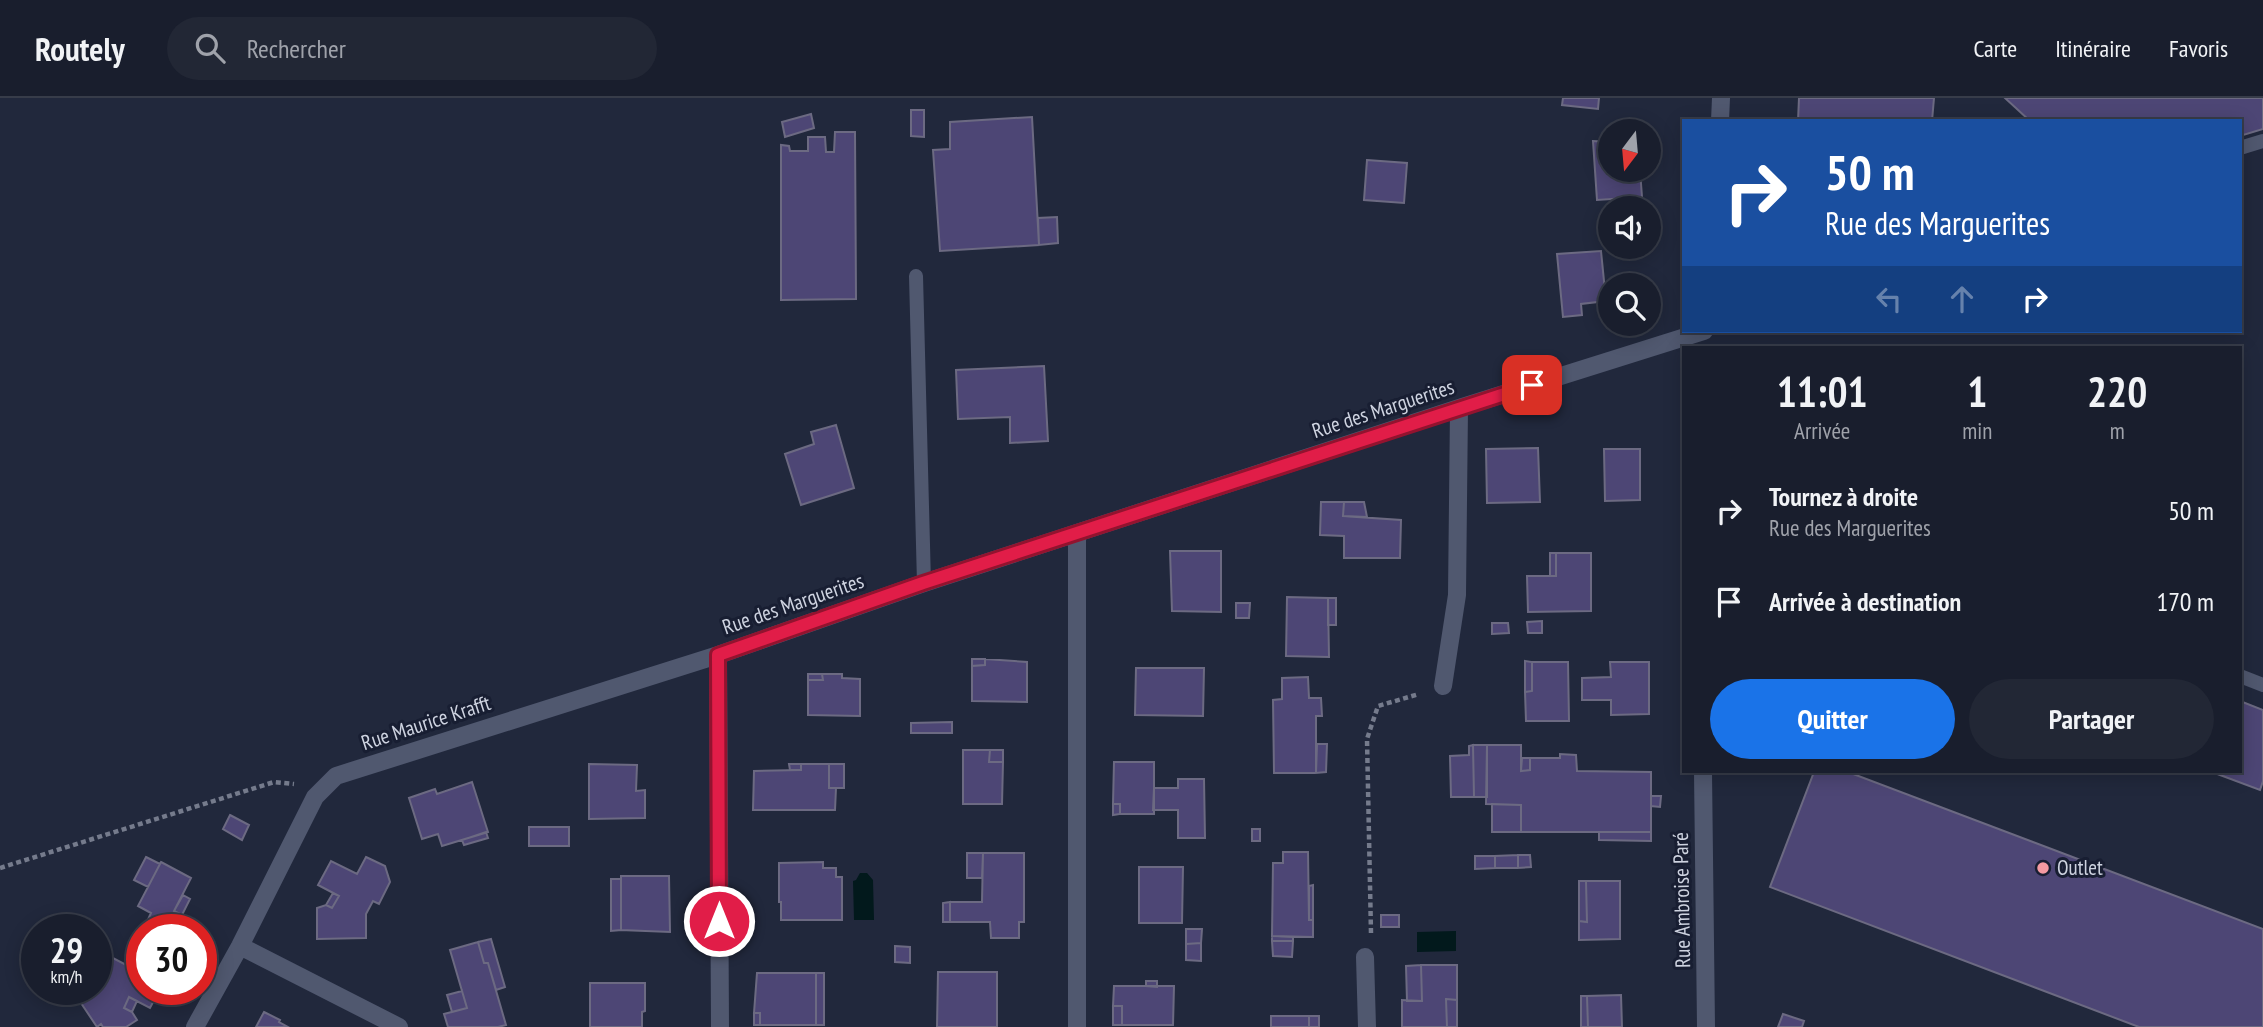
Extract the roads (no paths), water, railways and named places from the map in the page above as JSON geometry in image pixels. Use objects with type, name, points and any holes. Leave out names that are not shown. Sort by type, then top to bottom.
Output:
[{"type":"street","points":[[1720,119],[1721,98]]},
{"type":"street","name":"Rue des Marguerites","points":[[720,1027],[718,655],[923,583],[1698,333]]},
{"type":"street","points":[[1443,686],[1457,595],[1459,408]]},
{"type":"street","points":[[1077,534],[1077,1027]]},
{"type":"street","name":"Rue Maurice Krafft","points":[[195,1027],[240,946],[314,797],[336,776],[718,655]]},
{"type":"street","name":"Rue Ambroise Paré","points":[[1703,773],[1706,1027]]},
{"type":"street","points":[[240,946],[399,1027]]},
{"type":"street","points":[[1365,957],[1367,1027]]},
{"type":"lane","points":[[2242,147],[2263,141]]},
{"type":"lane","points":[[916,276],[923,583]]},
{"type":"lane","points":[[2242,677],[2263,685]]},
{"type":"place","name":"Outlet","points":[[2043,868]]}]
